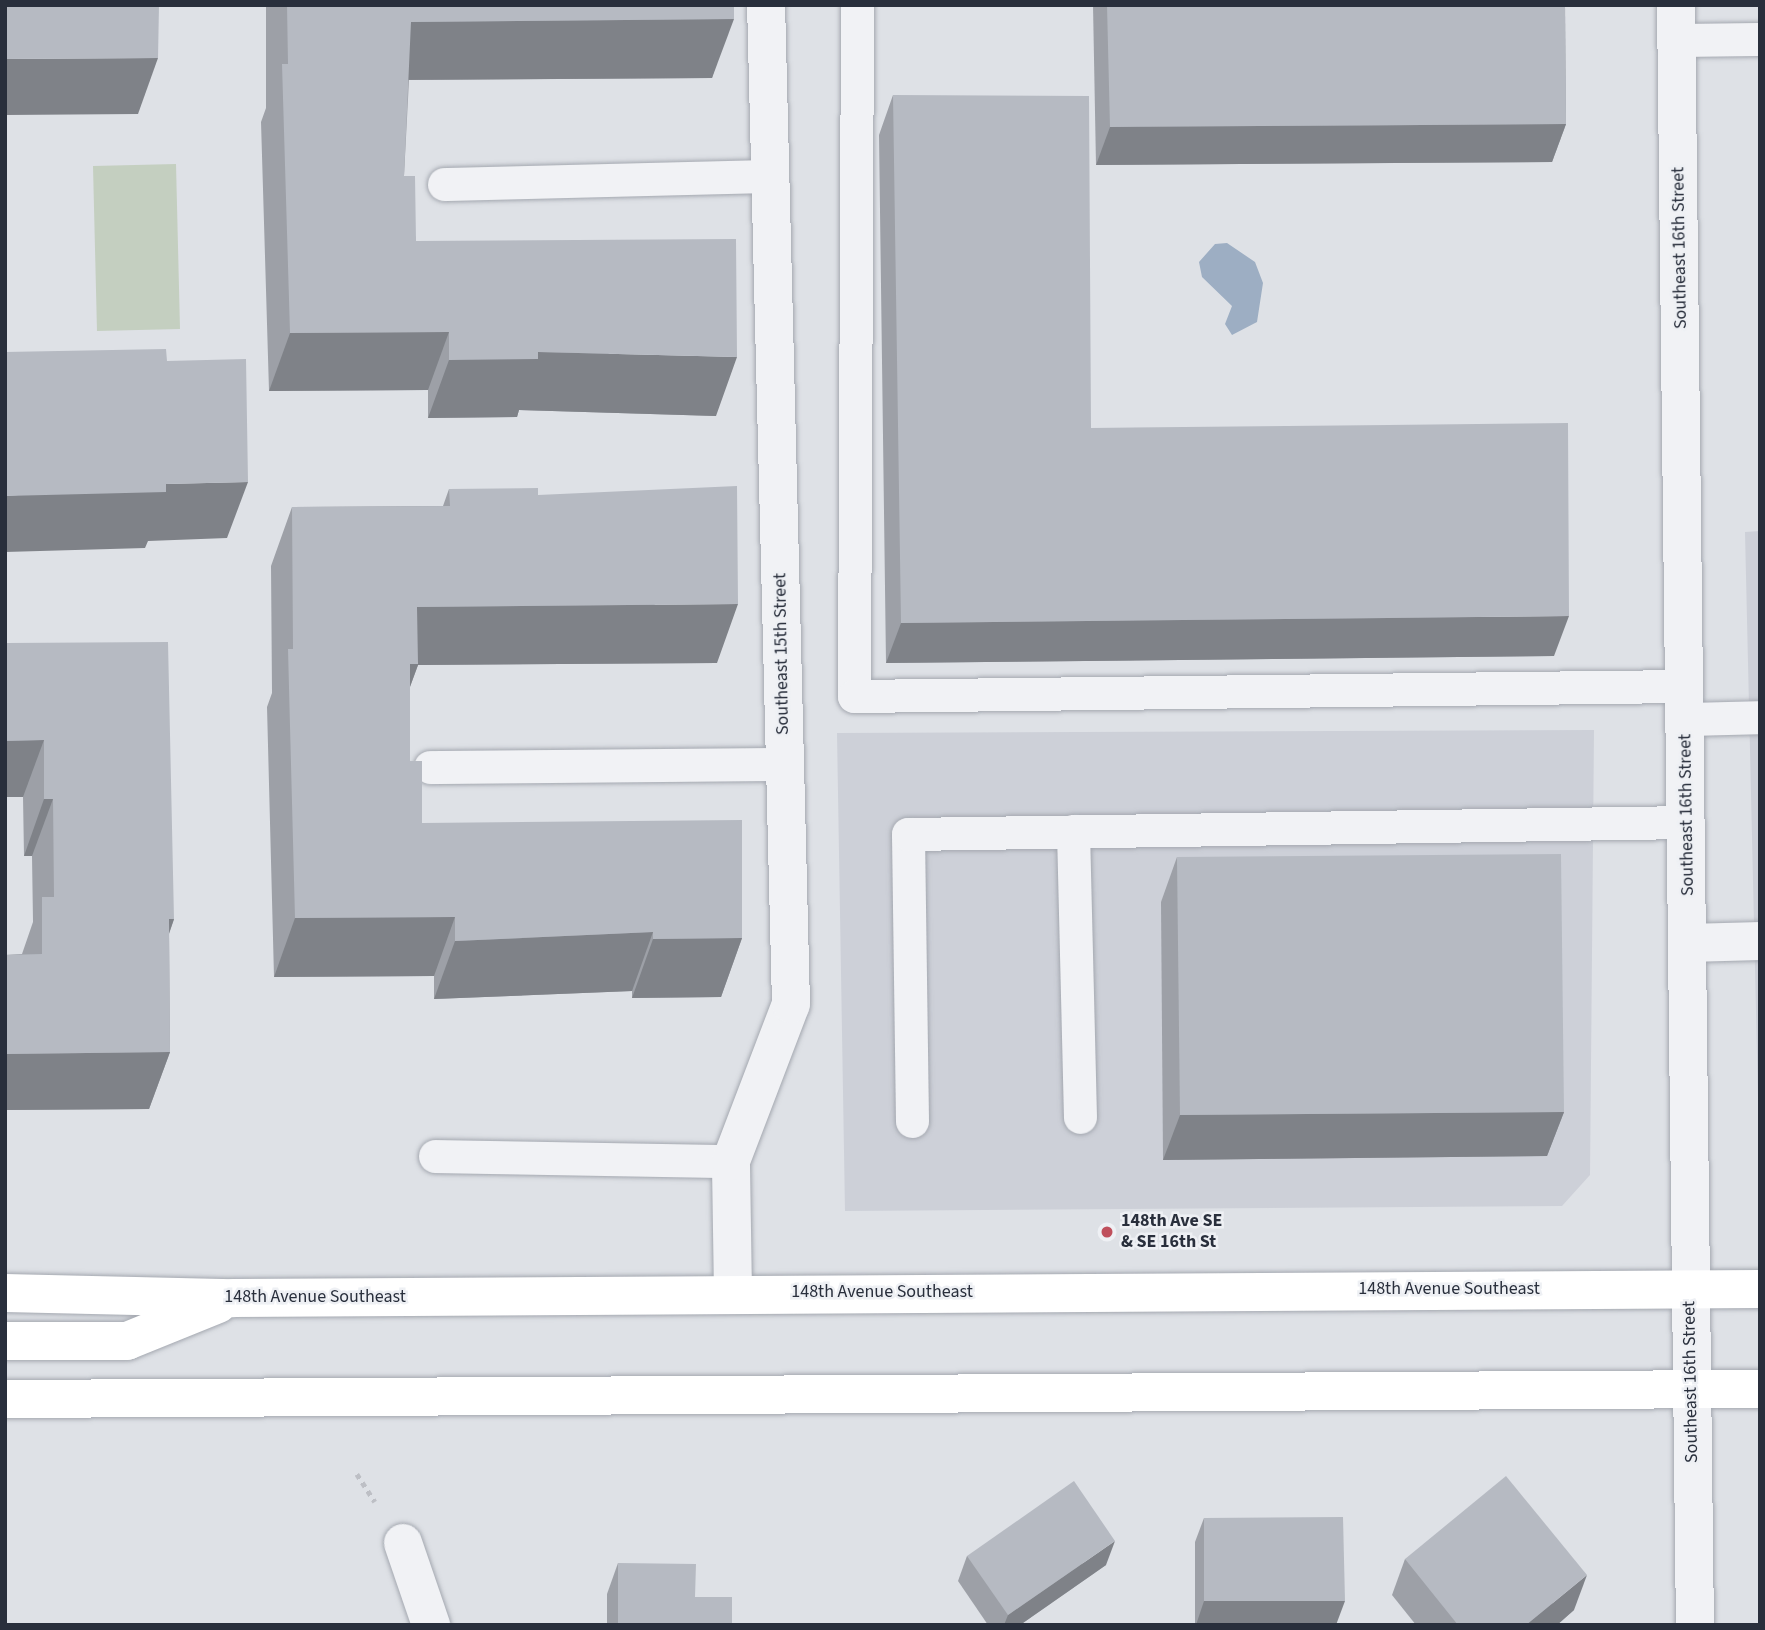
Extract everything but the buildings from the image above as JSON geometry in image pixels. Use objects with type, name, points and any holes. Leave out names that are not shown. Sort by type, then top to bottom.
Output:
[{"type":"main road","name":"148th Avenue Southeast","points":[[5,1293],[233,1298],[1760,1289]]},
{"type":"main road","points":[[5,1341],[127,1341],[233,1298]]},
{"type":"main road","points":[[5,1399],[1760,1389]]},
{"type":"street","name":"Southeast 15th Street","points":[[733,1293],[731,1161],[791,1004],[766,5]]},
{"type":"street","name":"Southeast 16th Street","points":[[1677,23],[1695,1625]]},
{"type":"street","points":[[1689,943],[1760,941]]},
{"type":"street","points":[[403,1543],[431,1625]]},
{"type":"lane","points":[[857,5],[854,696],[1686,702],[1760,717]]},
{"type":"lane","points":[[1677,23],[1760,38]]},
{"type":"lane","points":[[444,184],[771,176]]},
{"type":"lane","points":[[430,766],[785,764]]},
{"type":"lane","points":[[912,1121],[908,834],[1687,821]]},
{"type":"lane","points":[[1073,831],[1080,1116]]},
{"type":"lane","points":[[435,1156],[731,1161]]},
{"type":"shaded area","points":[[1760,531],[1760,1185],[1745,532]]},
{"type":"shaded area","points":[[1594,730],[1590,1175],[1562,1206],[845,1211],[837,733]]},
{"type":"green space","points":[[176,164],[180,329],[97,331],[93,166]]},
{"type":"water","points":[[1227,243],[1255,262],[1263,283],[1257,322],[1232,335],[1225,324],[1232,306],[1202,277],[1199,262],[1215,244]]},
{"type":"place","name":"148th Ave SE & SE 16th St","points":[[1107,1232]]}]
